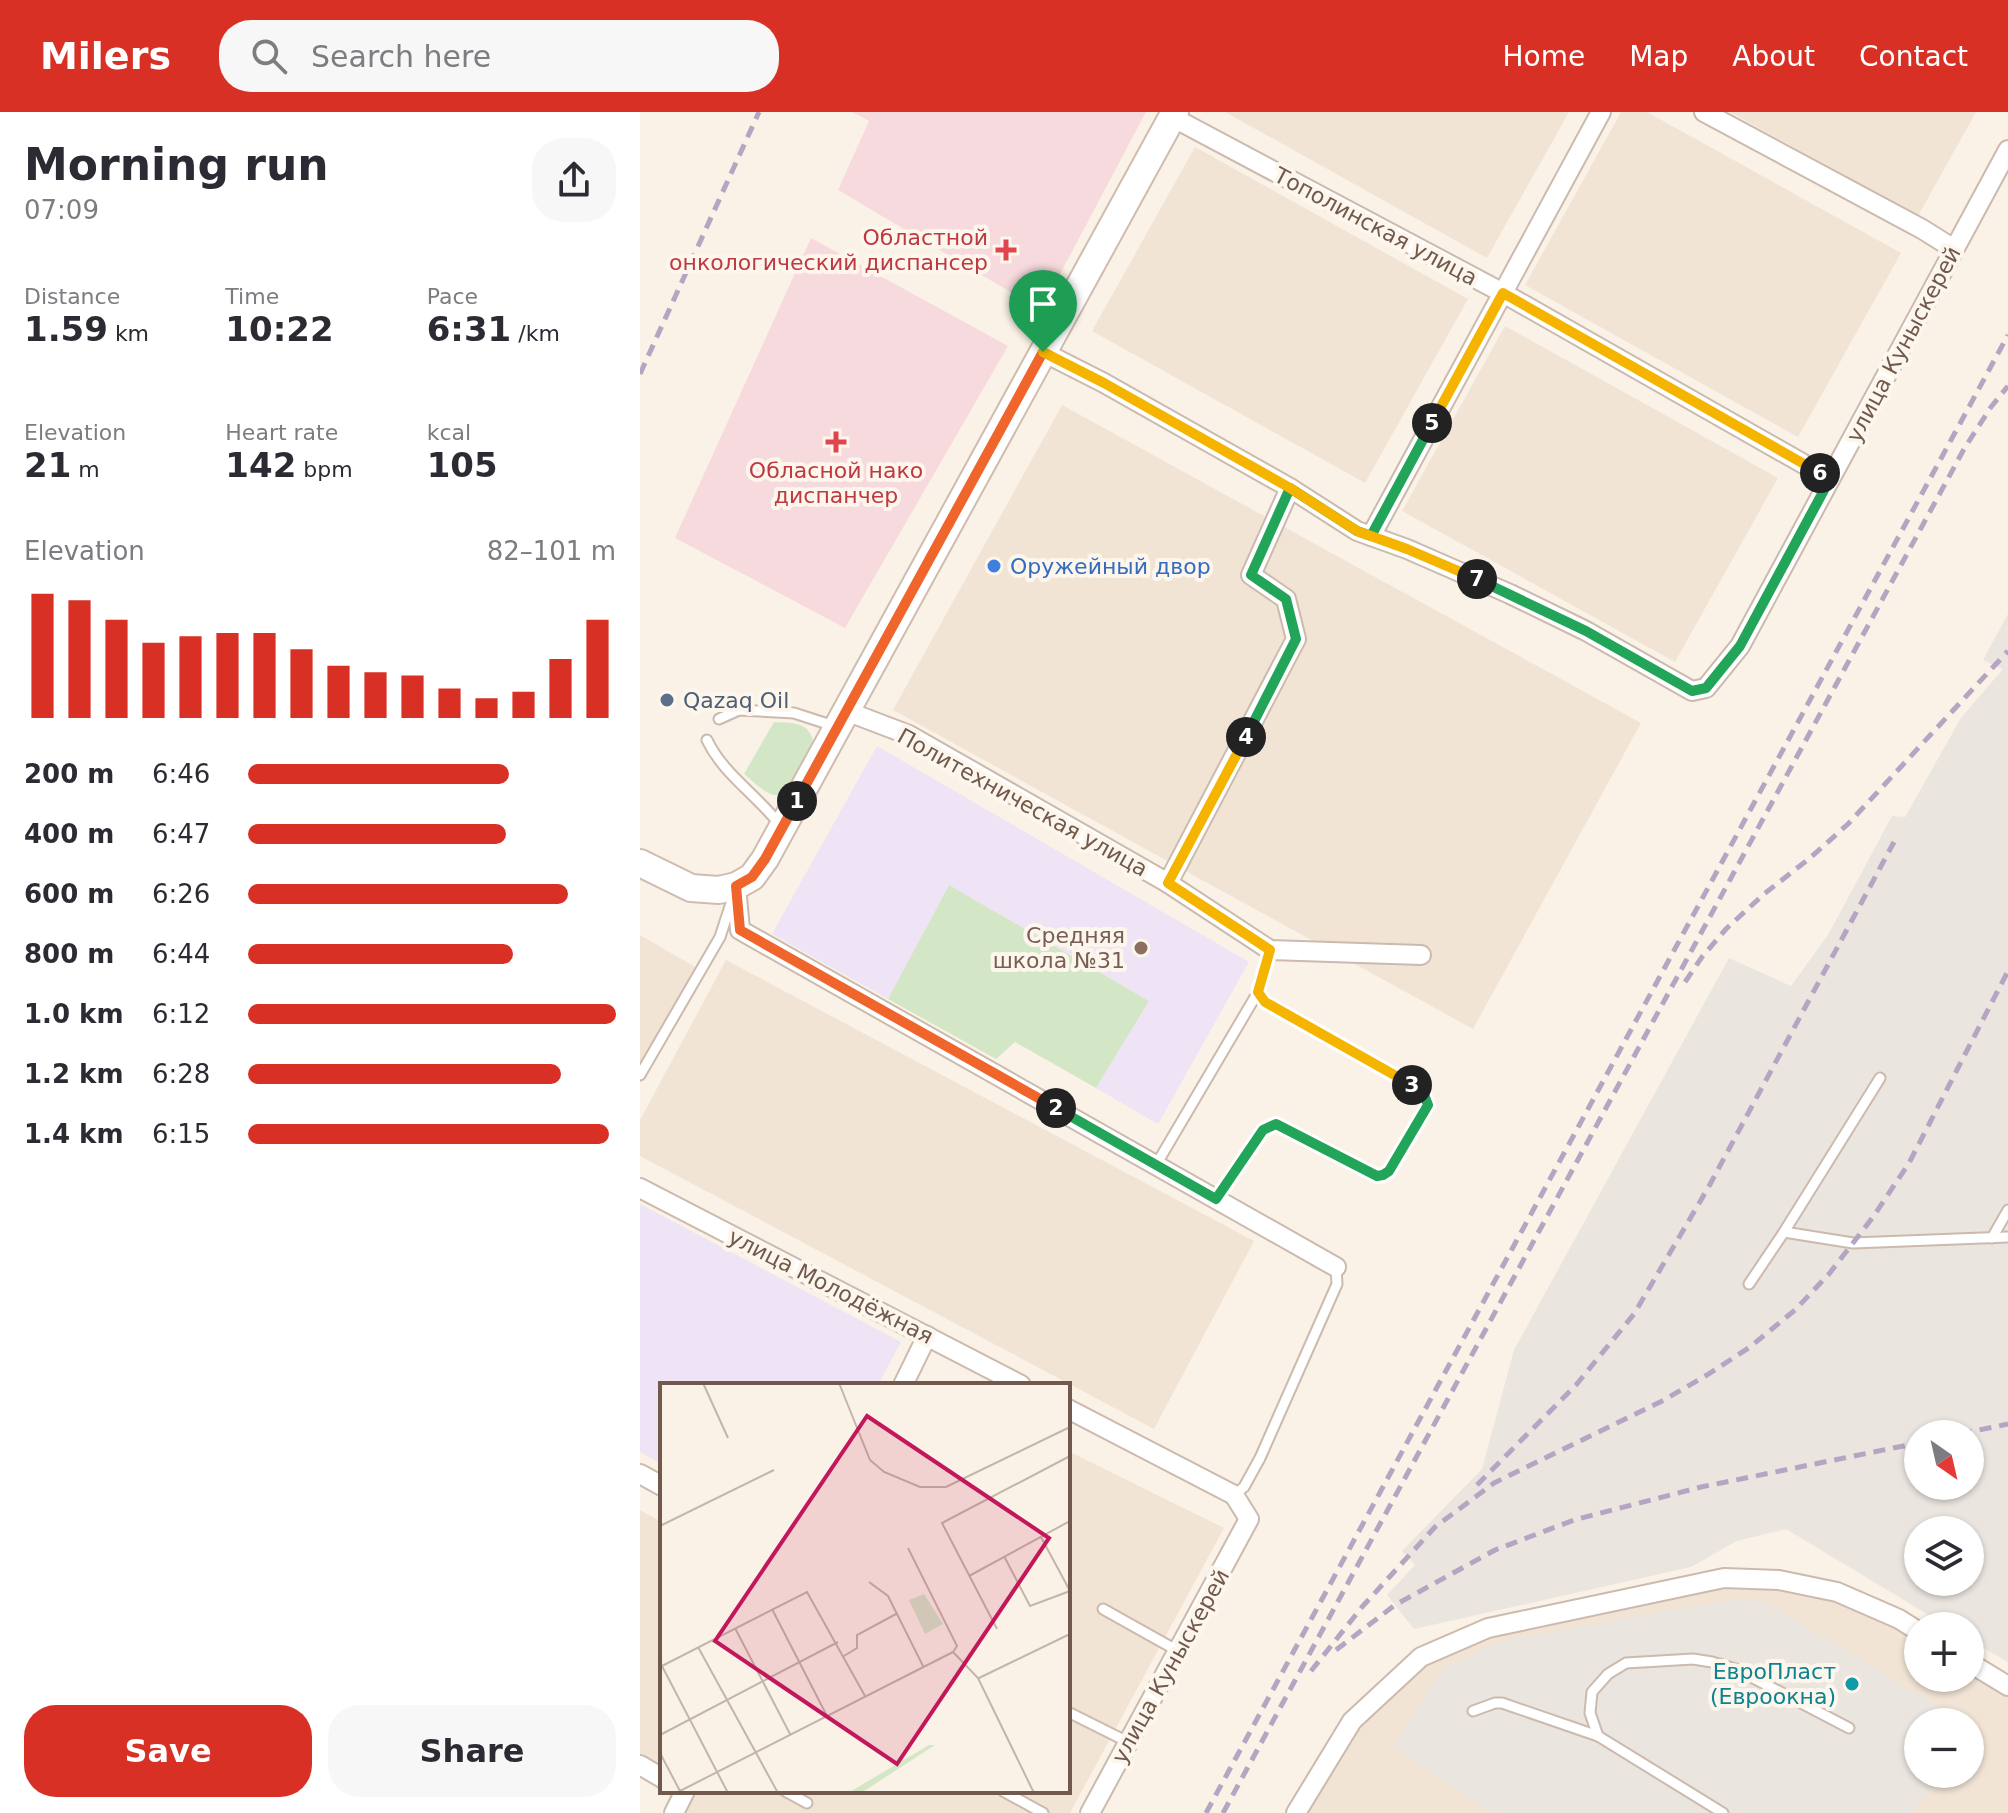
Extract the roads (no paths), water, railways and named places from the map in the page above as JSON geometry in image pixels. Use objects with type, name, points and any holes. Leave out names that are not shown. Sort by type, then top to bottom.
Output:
[{"type":"street","points":[[1043,352],[1104,383],[1290,488],[1357,531],[1371,536],[1601,112]]},
{"type":"street","points":[[1704,112],[1954,249]]},
{"type":"street","points":[[640,863],[691,888],[719,890],[736,886],[752,877],[765,859],[1174,115]]},
{"type":"street","name":"Тополинская улица","points":[[1174,115],[1503,293],[1830,479]]},
{"type":"street","name":"улица Куныскерей","points":[[1371,536],[1510,594],[1586,631],[1692,691],[1706,688],[1740,646],[2008,150]]},
{"type":"street","points":[[1168,883],[1296,639],[1286,599],[1251,575],[1290,488]]},
{"type":"street","name":"Политехническая улица","points":[[842,719],[909,735],[1168,883],[1270,950]]},
{"type":"street","points":[[736,886],[740,930],[1336,1267]]},
{"type":"street","points":[[1270,950],[1421,955]]},
{"type":"street","name":"улица Молодёжная","points":[[640,1188],[1017,1383]]},
{"type":"street","points":[[904,1383],[927,1336]]},
{"type":"street","points":[[1070,1410],[1234,1495]]},
{"type":"street","points":[[640,1474],[660,1485]]},
{"type":"street","name":"улица Куныскерей","points":[[1090,1813],[1249,1519],[1234,1495]]},
{"type":"street","points":[[1301,1811],[1352,1721],[1421,1657],[1488,1628],[1724,1578],[1779,1580],[1837,1592],[1904,1622]]},
{"type":"street","points":[[1984,1671],[2008,1686]]},
{"type":"street","points":[[640,1765],[660,1777]]},
{"type":"street","points":[[674,1813],[684,1793]]},
{"type":"lane","points":[[719,719],[739,710],[842,719]]},
{"type":"lane","points":[[707,740],[714,756],[766,807],[782,828]]},
{"type":"lane","points":[[640,1075],[720,937],[736,886]]},
{"type":"lane","points":[[1156,1165],[1258,992],[1270,950]]},
{"type":"lane","points":[[1216,1199],[1263,1130],[1276,1124],[1377,1176],[1383,1175],[1389,1171],[1428,1105],[1423,1092],[1265,1002],[1258,992]]},
{"type":"lane","points":[[1749,1284],[1880,1078]]},
{"type":"lane","points":[[1992,1238],[2008,1210]]},
{"type":"lane","points":[[1784,1232],[1853,1243],[2008,1237]]},
{"type":"lane","points":[[1234,1495],[1244,1487],[1260,1458],[1337,1284],[1336,1267]]},
{"type":"lane","points":[[1103,1609],[1178,1651]]},
{"type":"lane","points":[[1598,1736],[1590,1713],[1592,1692],[1608,1674],[1626,1663],[1693,1659],[1736,1669],[1849,1728]]},
{"type":"lane","points":[[1473,1711],[1502,1703],[1598,1736],[1723,1813]]},
{"type":"lane","points":[[1070,1713],[1128,1742]]},
{"type":"lane","points":[[789,1793],[807,1803]]},
{"type":"lane","points":[[1007,1793],[1043,1813]]},
{"type":"railway","points":[[640,374],[759,112]]},
{"type":"railway","points":[[1206,1813],[2008,335]]},
{"type":"railway","points":[[1223,1813],[1964,449],[2008,386]]},
{"type":"railway","points":[[1685,982],[1726,929],[1848,824],[2008,651]]},
{"type":"railway","points":[[1477,1485],[1576,1385],[1634,1314],[1708,1188],[1894,842]]},
{"type":"railway","points":[[1311,1671],[1362,1607],[1435,1527],[1494,1483],[1664,1400],[1707,1375],[1750,1347],[1795,1310],[1829,1274],[1909,1163],[2008,971]]},
{"type":"railway","points":[[1984,1429],[2008,1424]]},
{"type":"railway","points":[[1336,1650],[1395,1605],[1495,1550],[1574,1520],[1701,1487],[1904,1446]]},
{"type":"place","name":"Областной онкологический диспансер","points":[[1006,250]]},
{"type":"place","name":"Обласной нако диспанчер","points":[[836,442]]},
{"type":"place","name":"Оружейный двор","points":[[994,566]]},
{"type":"place","name":"Qazaq Oil","points":[[667,700]]},
{"type":"place","name":"Средняя школа №31","points":[[1141,948]]},
{"type":"place","name":"ЕвроПласт (Евроокна)","points":[[1852,1684]]}]
